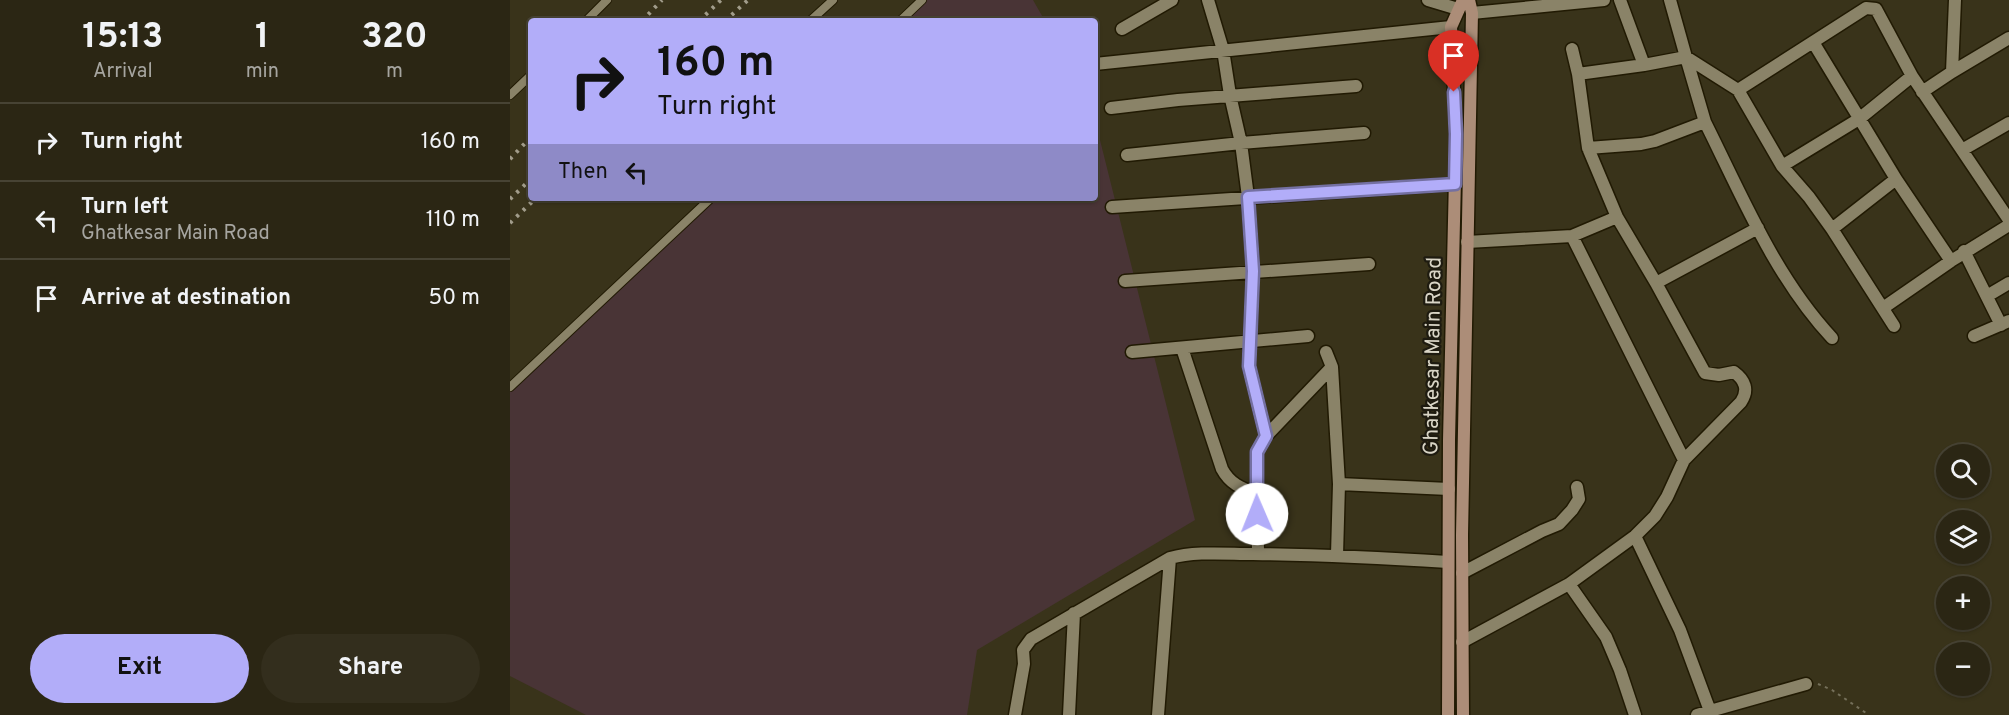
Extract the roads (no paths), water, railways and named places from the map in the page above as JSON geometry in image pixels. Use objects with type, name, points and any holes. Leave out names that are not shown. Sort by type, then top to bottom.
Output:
[{"type":"main road","name":"Ghatkesar Main Road","points":[[1448,715],[1449,489],[1472,13],[1469,0]]},
{"type":"main road","name":"Ghatkesar Main Road","points":[[1460,4],[1451,27],[1456,134],[1455,184],[1461,242],[1463,715]]},
{"type":"street","points":[[1122,29],[1172,0]]},
{"type":"street","points":[[1208,0],[1223,51],[1241,143],[1248,197],[1253,271],[1248,343],[1249,366],[1266,436]]},
{"type":"street","points":[[1428,0],[1460,4]]},
{"type":"street","points":[[1472,13],[1604,0]]},
{"type":"street","points":[[1620,0],[1644,65]]},
{"type":"street","points":[[1670,0],[1705,122],[1758,228],[1797,296],[1832,338]]},
{"type":"street","points":[[1952,72],[1955,0]]},
{"type":"street","points":[[1738,90],[1866,8],[1876,9],[1912,76],[2009,223],[1964,251],[1883,308]]},
{"type":"street","points":[[1098,64],[1451,27]]},
{"type":"street","points":[[1922,92],[2009,38]]},
{"type":"street","points":[[1813,42],[1896,179],[1951,261]]},
{"type":"street","points":[[1462,642],[1569,584],[1635,536],[1655,516],[1667,497],[1684,460],[1746,395],[1746,389],[1734,372],[1719,375],[1705,373],[1617,217],[1588,148],[1578,74],[1572,49]]},
{"type":"street","points":[[1578,74],[1686,57],[1738,90],[1782,166],[1809,197],[1832,229],[1894,326]]},
{"type":"street","points":[[1782,166],[1859,120],[1912,76]]},
{"type":"street","points":[[1111,108],[1230,95],[1270,94],[1356,86]]},
{"type":"street","points":[[1588,148],[1655,141],[1705,122]]},
{"type":"street","points":[[1962,150],[2009,123]]},
{"type":"street","points":[[1127,155],[1241,143],[1364,134]]},
{"type":"street","points":[[1832,229],[1896,179]]},
{"type":"street","points":[[1112,207],[1455,184]]},
{"type":"street","points":[[1461,242],[1572,236],[1617,217]]},
{"type":"street","points":[[1656,283],[1758,228]]},
{"type":"street","points":[[1572,236],[1684,460]]},
{"type":"street","points":[[1964,251],[2005,323],[1974,336]]},
{"type":"street","points":[[1125,281],[1369,264]]},
{"type":"street","points":[[1988,296],[2009,283]]},
{"type":"street","points":[[1132,352],[1308,336]]},
{"type":"street","points":[[1182,348],[1221,469],[1230,481],[1257,494]]},
{"type":"street","points":[[1326,352],[1332,367],[1339,484],[1337,555]]},
{"type":"street","points":[[1258,554],[1257,452],[1266,436],[1332,367]]},
{"type":"street","points":[[1339,484],[1449,489]]},
{"type":"street","points":[[1462,573],[1559,524],[1579,499],[1577,487]]},
{"type":"street","points":[[1635,536],[1680,630],[1711,713]]},
{"type":"street","points":[[1015,715],[1024,664],[1023,650],[1031,639],[1170,558],[1183,555],[1337,555],[1448,562]]},
{"type":"street","points":[[1158,715],[1170,558]]},
{"type":"street","points":[[1569,584],[1606,637],[1635,715]]},
{"type":"street","points":[[1069,715],[1074,613]]},
{"type":"street","points":[[1697,715],[1711,713],[1806,684]]},
{"type":"lane","points":[[589,18],[607,0]]},
{"type":"lane","points":[[813,18],[833,0]]},
{"type":"lane","points":[[903,18],[922,0]]},
{"type":"lane","points":[[510,95],[528,78]]},
{"type":"lane","points":[[510,387],[708,201]]},
{"type":"railway","points":[[645,18],[662,0]]},
{"type":"railway","points":[[702,18],[721,0]]},
{"type":"railway","points":[[728,18],[748,0]]},
{"type":"railway","points":[[510,159],[528,140]]},
{"type":"railway","points":[[510,199],[528,182]]},
{"type":"railway","points":[[510,223],[533,201]]}]
